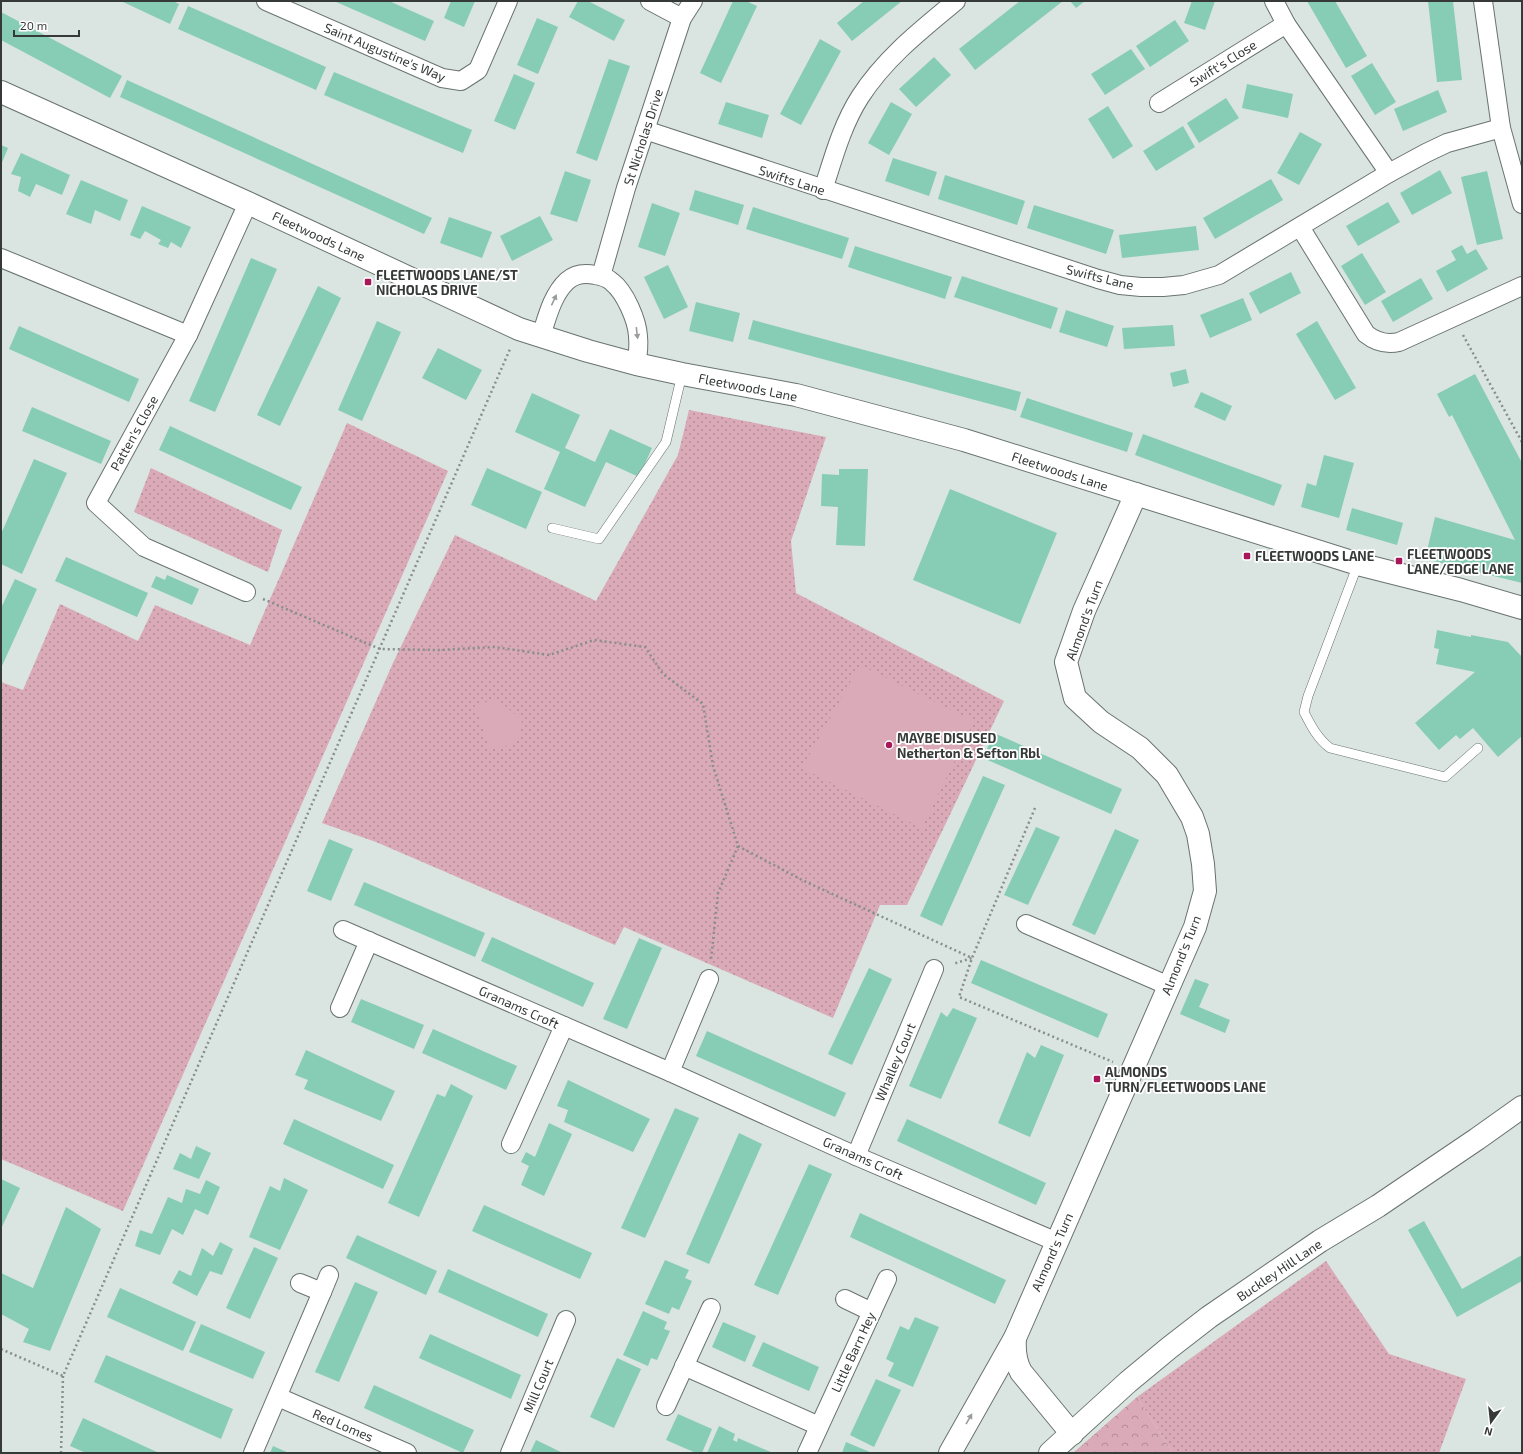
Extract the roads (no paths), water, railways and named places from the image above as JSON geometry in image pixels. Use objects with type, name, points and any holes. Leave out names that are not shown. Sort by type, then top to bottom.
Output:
[{"type":"street","name":"Saint Augustine's Way","points":[[266,1],[442,78],[461,81],[478,70],[508,1]]},
{"type":"street","points":[[650,1],[682,18]]},
{"type":"street","name":"St Nicholas Drive","points":[[601,276],[626,188],[682,18],[693,1]]},
{"type":"street","points":[[823,190],[846,123],[863,92],[891,56],[956,1]]},
{"type":"street","points":[[1274,1],[1286,24],[1389,173]]},
{"type":"street","points":[[1483,1],[1501,128],[1522,204]]},
{"type":"street","name":"Swift's Close","points":[[1159,103],[1286,24]]},
{"type":"street","name":"Fleetwoods Lane","points":[[1,92],[248,203],[519,329],[588,351],[636,364],[796,395],[964,440],[1358,564],[1461,590],[1522,608]]},
{"type":"street","name":"Swifts Lane","points":[[645,130],[1098,280],[1141,287],[1184,285],[1219,275],[1389,173],[1426,153],[1447,144],[1501,128]]},
{"type":"street","name":"Patten's Close","points":[[246,592],[144,547],[96,503],[188,335],[248,203]]},
{"type":"street","points":[[1300,227],[1366,334],[1381,343],[1391,344],[1399,342],[1522,286]]},
{"type":"street","points":[[1,258],[188,335]]},
{"type":"street","points":[[540,336],[559,290],[567,281],[575,276],[586,273],[601,276],[612,281],[621,292],[636,323],[638,336],[636,364]]},
{"type":"street","name":"Almond's Turn","points":[[1072,1434],[1021,1372],[1015,1355],[1015,1338],[1196,927],[1205,891],[1203,864],[1198,834],[1192,817],[1167,775],[1140,748],[1102,722],[1075,698],[1066,662],[1084,611],[1136,494]]},
{"type":"street","points":[[1026,924],[1169,986]]},
{"type":"street","name":"Granams Croft","points":[[343,930],[670,1072],[856,1156],[1057,1242]]},
{"type":"street","points":[[340,1008],[369,941]]},
{"type":"street","name":"Whalley Court","points":[[856,1156],[934,969]]},
{"type":"street","points":[[670,1072],[710,979]]},
{"type":"street","points":[[511,1144],[564,1026]]},
{"type":"street","name":"Buckley Hill Lane","points":[[1050,1453],[1128,1382],[1168,1348],[1209,1317],[1320,1241],[1392,1197],[1522,1107]]},
{"type":"street","points":[[253,1453],[329,1275]]},
{"type":"street","name":"Little Barn Hey","points":[[807,1453],[887,1279]]},
{"type":"street","points":[[300,1283],[322,1292]]},
{"type":"street","points":[[845,1298],[872,1312]]},
{"type":"street","points":[[666,1406],[711,1308]]},
{"type":"street","name":"Mill Court","points":[[510,1453],[566,1320]]},
{"type":"street","points":[[950,1453],[1015,1338]]},
{"type":"street","points":[[684,1366],[819,1426]]},
{"type":"street","name":"Red Lomes","points":[[278,1397],[407,1453]]},
{"type":"lane","points":[[552,528],[599,539],[666,442],[682,374]]},
{"type":"lane","points":[[1358,564],[1308,696],[1304,712],[1311,727],[1330,748],[1445,777],[1478,748]]},
{"type":"place","name":"FLEETWOODS LANE/ST NICHOLAS DRIVE","points":[[368,282]]},
{"type":"place","name":"FLEETWOODS LANE","points":[[1247,556]]},
{"type":"place","name":"FLEETWOODS LANE/EDGE LANE","points":[[1399,561]]},
{"type":"place","name":"MAYBE DISUSED Netherton & Sefton Rbl","points":[[889,745]]},
{"type":"place","name":"ALMONDS TURN/FLEETWOODS LANE","points":[[1097,1079]]}]
